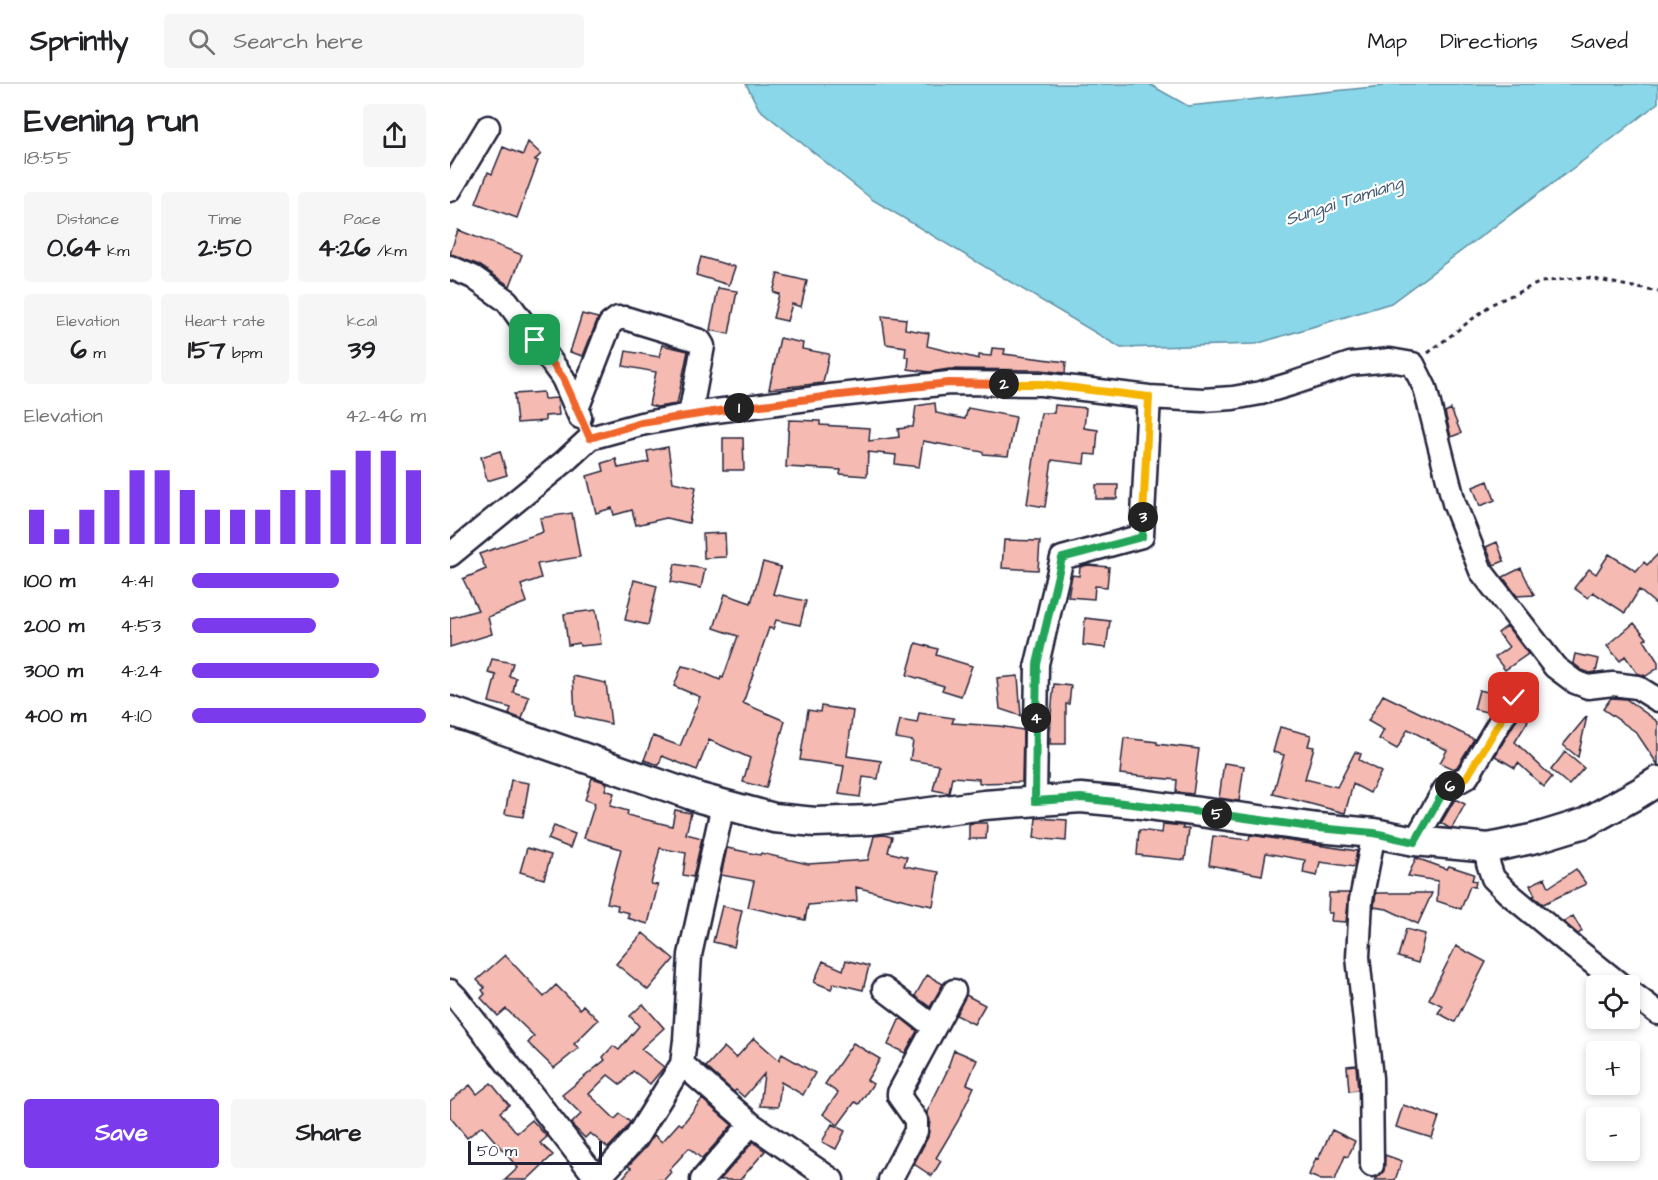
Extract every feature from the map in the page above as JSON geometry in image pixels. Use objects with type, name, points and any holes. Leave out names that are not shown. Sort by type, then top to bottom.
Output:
[{"type":"main road","points":[[450,711],[723,805],[774,818],[815,822],[870,820],[984,805],[1081,798],[1374,833],[1415,842],[1489,848],[1536,838],[1585,823],[1658,781]]},
{"type":"street","points":[[450,190],[488,127]]},
{"type":"street","points":[[450,267],[473,277],[507,301],[563,378],[590,438]]},
{"type":"street","points":[[577,410],[610,324],[618,318],[624,318],[702,343],[690,415]]},
{"type":"street","points":[[450,555],[590,438],[641,423],[831,396],[949,383],[1041,384],[1149,397],[1203,400],[1233,398],[1271,390],[1350,364],[1390,360],[1413,364],[1425,388],[1454,503],[1481,571],[1555,668],[1575,682],[1588,687],[1613,684],[1637,687],[1658,700]]},
{"type":"street","points":[[1035,801],[1037,664],[1062,558],[1142,537],[1149,397]]},
{"type":"street","points":[[1415,842],[1445,789],[1467,777],[1514,698]]},
{"type":"street","points":[[450,991],[598,1180],[636,1138],[682,1064],[690,955],[723,805]]},
{"type":"street","points":[[1372,1165],[1371,1078],[1358,957],[1361,900],[1374,833]]},
{"type":"street","points":[[1489,848],[1488,863],[1493,878],[1608,975]]},
{"type":"street","points":[[884,989],[934,1027]]},
{"type":"street","points":[[890,1180],[916,1131],[916,1120],[899,1093],[954,991]]},
{"type":"street","points":[[1640,1000],[1658,1014]]},
{"type":"street","points":[[682,1064],[751,1124],[832,1180]]},
{"type":"street","points":[[702,1180],[751,1124]]},
{"type":"path","points":[[1413,364],[1492,304],[1541,282],[1584,277],[1658,292]]},
{"type":"water","name":"Sungai Tamiang","points":[[746,84],[1149,84],[1188,106],[1385,84],[1658,84],[1658,103],[1391,303],[1256,344],[1121,348],[873,200],[759,109]]},
{"type":"building","points":[[528,142],[541,154],[535,160],[538,161],[517,218],[476,203],[488,172],[492,174],[503,147],[523,155]]},
{"type":"building","points":[[458,230],[522,255],[510,286],[479,265],[450,254]]},
{"type":"building","points":[[701,257],[735,267],[729,285],[696,275]]},
{"type":"building","points":[[778,274],[807,281],[801,307],[792,304],[787,321],[773,318],[779,294],[773,292]]},
{"type":"building","points":[[718,288],[737,291],[729,334],[710,330]]},
{"type":"building","points":[[582,314],[598,318],[583,356],[570,352]]},
{"type":"building","points":[[882,316],[906,319],[905,329],[929,333],[927,346],[979,359],[979,355],[991,356],[992,348],[1005,349],[1004,354],[1066,362],[1065,373],[1041,370],[949,369],[930,372],[908,369],[909,357],[905,357],[906,347],[886,344]]},
{"type":"building","points":[[780,338],[803,343],[802,349],[829,354],[823,383],[769,389]]},
{"type":"building","points":[[662,345],[688,351],[677,404],[657,407],[649,405],[656,372],[623,366],[626,351],[659,357]]},
{"type":"building","points":[[543,392],[544,399],[557,398],[559,415],[545,416],[545,421],[517,423],[514,394]]},
{"type":"building","points":[[935,403],[936,413],[965,419],[968,408],[1016,417],[1008,456],[983,454],[983,452],[923,441],[919,467],[895,464],[896,455],[868,452],[867,476],[840,474],[841,470],[786,467],[789,420],[820,421],[820,425],[870,428],[869,441],[899,437],[898,429],[913,427],[916,406]]},
{"type":"building","points":[[1055,405],[1086,408],[1084,428],[1098,430],[1096,455],[1085,454],[1084,464],[1052,460],[1045,507],[1027,504],[1041,413],[1054,413]]},
{"type":"building","points":[[1451,409],[1461,433],[1451,437],[1445,412]]},
{"type":"building","points":[[723,438],[743,438],[744,470],[723,470]]},
{"type":"building","points":[[668,447],[673,482],[696,487],[689,523],[666,518],[636,525],[632,510],[614,515],[612,508],[596,513],[587,476],[604,471],[602,463],[616,459],[618,468],[649,462],[647,451]]},
{"type":"building","points":[[500,451],[507,475],[487,481],[481,457]]},
{"type":"building","points":[[1488,481],[1495,500],[1480,506],[1473,487]]},
{"type":"building","points":[[1096,485],[1118,485],[1117,499],[1096,499]]},
{"type":"building","points":[[572,513],[580,557],[537,564],[541,578],[521,585],[527,602],[488,617],[492,634],[450,647],[450,618],[478,610],[463,579],[486,569],[479,554],[543,532],[540,518]]},
{"type":"building","points":[[725,533],[726,557],[704,558],[703,534]]},
{"type":"building","points":[[1004,540],[1040,541],[1038,570],[1002,568]]},
{"type":"building","points":[[1497,542],[1504,561],[1494,565],[1486,547]]},
{"type":"building","points":[[1609,554],[1636,571],[1644,562],[1647,565],[1658,554],[1658,606],[1639,590],[1625,613],[1593,592],[1588,598],[1574,588],[1589,569],[1596,574]]},
{"type":"building","points":[[763,562],[781,567],[773,594],[806,601],[800,625],[776,620],[773,629],[769,628],[743,703],[785,721],[766,788],[743,782],[750,758],[709,740],[697,770],[662,756],[659,765],[644,760],[653,736],[680,746],[700,697],[674,686],[682,666],[720,680],[721,677],[723,678],[738,636],[714,628],[725,594],[751,603]]},
{"type":"building","points":[[675,564],[705,569],[701,588],[671,582]]},
{"type":"building","points":[[1088,565],[1109,567],[1107,587],[1095,586],[1094,599],[1068,597],[1072,575],[1079,576],[1080,567]]},
{"type":"building","points":[[1521,568],[1534,595],[1517,596],[1503,577]]},
{"type":"building","points":[[634,580],[657,586],[648,625],[625,620]]},
{"type":"building","points":[[596,610],[601,644],[568,645],[564,614]]},
{"type":"building","points":[[1085,618],[1110,621],[1106,648],[1083,645]]},
{"type":"building","points":[[1634,623],[1647,638],[1644,640],[1658,662],[1658,668],[1646,676],[1637,673],[1625,656],[1620,661],[1607,646]]},
{"type":"building","points":[[1507,626],[1528,654],[1505,670],[1495,657],[1509,647],[1498,633]]},
{"type":"building","points":[[916,643],[938,649],[936,655],[972,666],[961,696],[942,690],[944,686],[907,675]]},
{"type":"building","points":[[1575,654],[1599,659],[1596,672],[1590,673],[1582,670],[1573,663]]},
{"type":"building","points":[[492,659],[513,663],[509,676],[516,678],[513,692],[529,697],[522,719],[509,714],[511,708],[489,702],[496,675],[488,673]]},
{"type":"building","points":[[573,676],[606,683],[611,724],[575,716]]},
{"type":"building","points":[[1018,676],[1021,716],[1000,709],[997,678]]},
{"type":"building","points":[[1054,684],[1071,686],[1069,704],[1066,704],[1066,744],[1050,744]]},
{"type":"building","points":[[1479,690],[1497,694],[1490,713],[1474,709]]},
{"type":"building","points":[[1383,695],[1474,739],[1457,767],[1453,769],[1440,763],[1447,750],[1408,729],[1397,749],[1379,739],[1384,730],[1368,721]]},
{"type":"building","points":[[1611,698],[1626,699],[1658,722],[1658,765],[1636,732],[1603,709]]},
{"type":"building","points":[[821,706],[853,711],[847,756],[881,761],[878,779],[863,777],[860,797],[839,794],[844,766],[800,760],[808,710],[820,712]]},
{"type":"building","points":[[919,713],[954,718],[952,723],[1023,730],[1022,782],[979,783],[979,779],[952,777],[949,793],[933,790],[939,765],[910,760],[913,741],[896,738],[900,720],[917,723]]},
{"type":"building","points":[[1520,714],[1528,721],[1515,742],[1552,777],[1544,787],[1518,763],[1515,768],[1495,756]]},
{"type":"building","points":[[1587,716],[1578,757],[1563,745]]},
{"type":"building","points":[[1280,727],[1311,735],[1308,746],[1314,747],[1305,779],[1337,787],[1355,752],[1361,754],[1359,760],[1381,772],[1370,793],[1353,784],[1345,813],[1273,794],[1284,755],[1273,752]]},
{"type":"building","points":[[1124,738],[1199,749],[1193,794],[1176,792],[1177,780],[1120,774]]},
{"type":"building","points":[[1565,752],[1584,768],[1569,785],[1551,770]]},
{"type":"building","points":[[1224,763],[1244,766],[1239,801],[1219,798]]},
{"type":"building","points":[[592,778],[607,783],[605,790],[614,793],[610,806],[628,811],[627,815],[672,826],[675,810],[691,813],[686,834],[702,838],[693,877],[683,875],[686,853],[660,848],[651,884],[658,885],[648,924],[627,918],[629,913],[617,910],[618,905],[607,903],[621,849],[584,838],[595,803],[585,800]]},
{"type":"building","points":[[511,780],[529,783],[523,817],[505,814]]},
{"type":"building","points":[[1455,799],[1465,804],[1452,828],[1449,828],[1441,823]]},
{"type":"building","points":[[1036,818],[1067,820],[1066,841],[1034,838]]},
{"type":"building","points":[[987,823],[986,839],[969,839],[969,824]]},
{"type":"building","points":[[1163,824],[1183,826],[1183,829],[1189,829],[1185,860],[1137,855],[1139,830],[1162,833]]},
{"type":"building","points":[[554,826],[575,834],[570,848],[548,839]]},
{"type":"building","points":[[1250,835],[1357,851],[1354,867],[1320,862],[1317,876],[1303,873],[1305,860],[1266,853],[1262,875],[1209,865],[1213,836],[1249,840]]},
{"type":"building","points":[[874,836],[892,837],[888,852],[907,857],[904,866],[939,872],[933,906],[856,887],[857,901],[808,905],[805,920],[748,907],[754,881],[721,875],[727,848],[808,864],[868,860]]},
{"type":"building","points":[[527,848],[551,855],[544,879],[520,872]]},
{"type":"building","points":[[1416,858],[1447,869],[1449,866],[1474,874],[1472,880],[1476,881],[1475,887],[1470,886],[1461,909],[1437,901],[1438,881],[1408,876]]},
{"type":"building","points":[[1576,869],[1586,884],[1543,904],[1533,896],[1535,895],[1530,885],[1545,878],[1549,887]]},
{"type":"building","points":[[1329,893],[1349,893],[1346,922],[1331,921],[1332,913],[1328,913]]},
{"type":"building","points":[[1376,893],[1432,893],[1418,924],[1387,909],[1374,907]]},
{"type":"building","points":[[722,906],[742,910],[734,947],[713,942]]},
{"type":"building","points":[[1573,916],[1582,931],[1578,934],[1564,922]]},
{"type":"building","points":[[1406,929],[1425,934],[1418,963],[1398,957]]},
{"type":"building","points":[[643,933],[674,959],[648,990],[616,964]]},
{"type":"building","points":[[1456,946],[1486,962],[1455,1022],[1438,1013],[1443,1006],[1429,999]]},
{"type":"building","points":[[505,955],[544,997],[556,985],[580,1009],[583,1005],[598,1020],[574,1044],[579,1048],[554,1068],[528,1043],[534,1036],[506,1009],[498,1016],[481,998],[485,994],[482,990],[485,988],[477,980]]},
{"type":"building","points":[[846,960],[869,966],[863,990],[834,983],[831,989],[814,982],[823,961],[843,970]]},
{"type":"building","points":[[927,975],[943,984],[930,1007],[915,996]]},
{"type":"building","points":[[966,995],[985,1005],[974,1024],[956,1015]]},
{"type":"building","points":[[643,1004],[664,1028],[641,1049],[664,1067],[650,1084],[633,1071],[621,1085],[608,1075],[589,1094],[615,1119],[620,1114],[630,1122],[608,1148],[590,1133],[585,1138],[571,1124],[581,1114],[562,1095],[605,1060],[603,1057],[613,1046],[619,1050],[639,1026],[630,1016]]},
{"type":"building","points":[[902,1019],[917,1031],[905,1053],[888,1045],[899,1020]]},
{"type":"building","points":[[754,1038],[779,1060],[782,1054],[815,1073],[803,1095],[781,1082],[778,1107],[760,1106],[764,1074],[744,1097],[736,1090],[734,1092],[706,1067],[724,1047],[736,1058]]},
{"type":"building","points":[[853,1043],[880,1059],[867,1080],[873,1084],[859,1104],[855,1102],[838,1125],[823,1114],[838,1093],[825,1084]]},
{"type":"building","points":[[954,1050],[977,1060],[967,1084],[974,1087],[958,1121],[936,1158],[941,1161],[932,1176],[914,1164],[928,1137],[930,1120],[927,1112],[949,1067]]},
{"type":"building","points":[[1356,1065],[1358,1090],[1349,1091],[1347,1066]]},
{"type":"building","points":[[491,1083],[509,1105],[500,1112],[517,1133],[532,1120],[547,1137],[540,1143],[553,1155],[527,1180],[505,1180],[518,1168],[482,1126],[467,1138],[450,1117],[450,1101],[470,1085],[477,1094]]},
{"type":"building","points":[[702,1099],[732,1125],[702,1159],[689,1148],[669,1170],[671,1172],[664,1180],[621,1180],[631,1168],[628,1166],[654,1135],[662,1142],[679,1123],[682,1125]]},
{"type":"building","points":[[1403,1105],[1439,1117],[1432,1138],[1396,1127]]},
{"type":"building","points":[[832,1124],[845,1131],[836,1149],[822,1142]]},
{"type":"building","points":[[1332,1130],[1355,1141],[1348,1157],[1345,1156],[1335,1180],[1321,1180],[1309,1175]]},
{"type":"building","points":[[753,1142],[765,1151],[740,1180],[720,1180]]},
{"type":"building","points":[[1385,1155],[1402,1161],[1395,1180],[1375,1180],[1384,1171]]},
{"type":"route","points":[[535,340],[563,378],[590,438],[641,423],[700,413],[949,383],[1041,384],[1149,397],[1142,537],[1062,558],[1037,664],[1035,801],[1081,798],[1133,803],[1318,828],[1374,833],[1415,842],[1445,789],[1467,777],[1514,698]]}]
